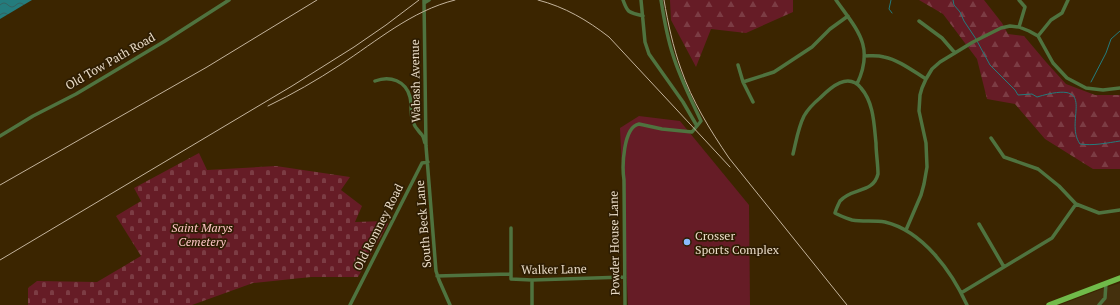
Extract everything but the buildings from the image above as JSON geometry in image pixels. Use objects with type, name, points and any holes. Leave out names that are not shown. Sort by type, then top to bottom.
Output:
[{"type":"main road","points":[[1049,305],[1120,278]]},
{"type":"street","name":"Old Tow Path Road","points":[[0,136],[32,116],[76,94],[165,41],[229,0]]},
{"type":"street","points":[[424,1],[429,0]]},
{"type":"street","points":[[623,0],[629,12],[643,16]]},
{"type":"street","points":[[641,0],[645,42],[648,54],[683,102],[697,126],[701,121],[673,55],[668,38],[661,0]]},
{"type":"street","points":[[836,0],[854,24],[862,39],[864,66],[857,84]]},
{"type":"street","points":[[1019,0],[1025,7],[1019,27]]},
{"type":"street","points":[[1038,36],[1051,20],[1062,13],[1068,0]]},
{"type":"street","name":"Wabash Avenue","points":[[424,1],[426,146],[428,162]]},
{"type":"street","points":[[743,82],[774,72],[812,47],[830,29],[848,16]]},
{"type":"street","points":[[919,21],[942,38],[955,52]]},
{"type":"street","points":[[906,230],[919,200],[926,177],[926,148],[919,107],[921,91],[926,78],[938,64],[955,52],[1001,28],[1010,26],[1019,27],[1038,36],[1053,63],[1067,78],[1086,88],[1103,90],[1120,88]]},
{"type":"street","points":[[864,56],[879,56],[887,58],[926,78]]},
{"type":"street","points":[[738,65],[743,82],[753,102]]},
{"type":"street","points":[[375,81],[386,78],[393,79],[400,82],[406,88],[410,97],[411,113],[415,128],[422,135],[426,146]]},
{"type":"street","points":[[793,154],[803,120],[813,105],[837,83],[849,81],[857,84],[864,93],[872,113],[877,176],[874,183],[870,186],[853,193],[842,200],[839,203],[835,213],[853,220],[876,221],[906,230],[928,248],[949,273],[967,305]]},
{"type":"street","name":"Powder House Lane","points":[[625,305],[623,172],[624,152],[630,130],[635,124],[644,124],[692,132],[697,126]]},
{"type":"street","points":[[991,138],[1004,157],[1038,169],[1059,186],[1076,204],[1099,213],[1120,210]]},
{"type":"street","name":"South Beck Lane","points":[[428,162],[437,276],[450,305]]},
{"type":"street","name":"Old Romney Road","points":[[350,305],[416,173],[422,163],[428,162]]},
{"type":"street","points":[[961,293],[1052,238],[1076,204]]},
{"type":"street","points":[[979,224],[1004,267]]},
{"type":"street","name":"Walker Lane","points":[[511,228],[510,279],[532,280],[625,277]]},
{"type":"street","points":[[437,276],[511,274]]},
{"type":"street","points":[[532,280],[532,305]]},
{"type":"street","points":[[1099,305],[1105,298],[1106,283]]},
{"type":"shaded area","points":[[1120,283],[1120,305],[1060,305],[1102,289]]},
{"type":"green space","points":[[670,0],[793,0],[793,12],[746,33],[711,29],[696,67],[671,20]]},
{"type":"green space","points":[[919,0],[984,0],[1002,23],[1008,34],[1024,36],[1066,84],[1095,95],[1120,95],[1120,169],[1093,169],[1045,139],[1015,104],[987,99],[977,59],[943,14]]},
{"type":"green space","name":"Crosser Sports Complex","points":[[639,116],[680,121],[749,205],[750,305],[628,305],[620,128]]},
{"type":"green space","name":"Saint Marys Cemetery","points":[[199,153],[207,170],[276,166],[350,177],[341,190],[362,206],[355,222],[385,221],[388,224],[358,277],[311,277],[253,283],[192,305],[28,305],[28,288],[37,281],[97,282],[141,256],[116,216],[141,201],[134,188]]},
{"type":"water","points":[[0,0],[32,0],[0,19]]},
{"type":"waterway","points":[[891,0],[889,9],[892,13]]},
{"type":"waterway","points":[[953,0],[954,5],[960,12],[976,39]]},
{"type":"waterway","points":[[1091,82],[1106,53],[1111,39],[1120,31]]},
{"type":"waterway","points":[[977,41],[990,65],[1015,90],[1018,95],[1032,94],[1037,97],[1057,93],[1068,93],[1074,97],[1076,104],[1076,134],[1080,144],[1085,145],[1120,141]]},
{"type":"railway","points":[[0,185],[207,67],[317,0]]},
{"type":"railway","points":[[0,260],[292,86],[354,47],[419,0]]},
{"type":"railway","points":[[268,106],[323,76],[409,19],[424,11],[455,0]]},
{"type":"railway","points":[[538,0],[557,6],[575,15],[609,37],[730,167]]},
{"type":"railway","points":[[664,0],[671,35],[685,81],[708,126],[729,158],[847,305]]},
{"type":"place","name":"Crosser Sports Complex","points":[[687,242]]}]
